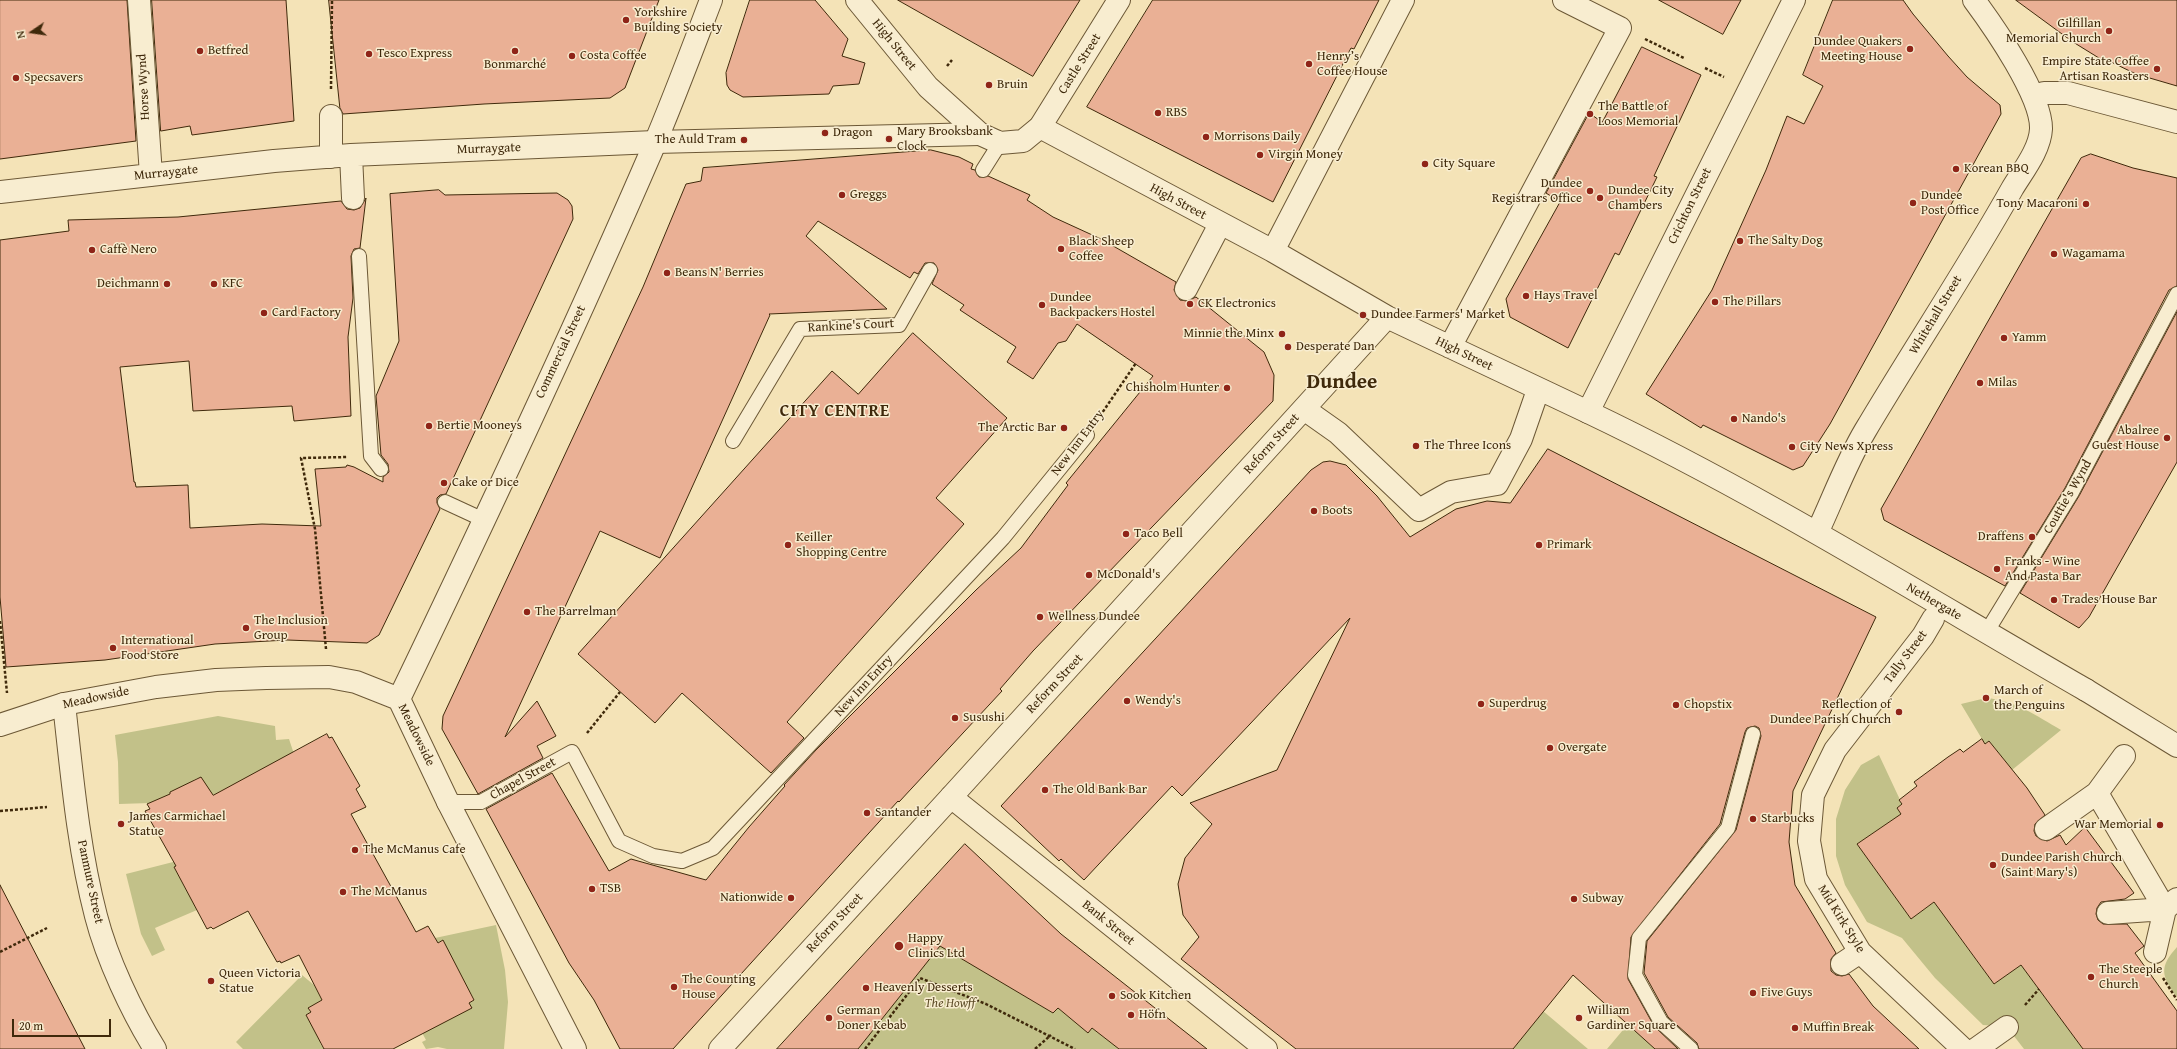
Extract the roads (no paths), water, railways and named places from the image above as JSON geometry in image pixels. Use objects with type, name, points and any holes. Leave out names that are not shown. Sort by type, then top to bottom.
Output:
[{"type":"street","name":"Horse Wynd","points":[[139,0],[151,175]]},
{"type":"street","name":"Commercial Street","points":[[399,699],[484,520],[655,142],[712,0]]},
{"type":"street","name":"High Street","points":[[857,0],[928,87],[980,134],[1000,143],[1023,141],[1040,128],[1220,224],[1274,251],[1387,317],[1538,390],[1588,412],[1688,462]]},
{"type":"street","name":"Castle Street","points":[[1040,128],[1119,0]]},
{"type":"street","points":[[1274,251],[1403,0]]},
{"type":"street","points":[[1450,347],[1620,28],[1564,0]]},
{"type":"street","name":"Crichton Street","points":[[1588,412],[1794,0]]},
{"type":"street","name":"Whitehall Street","points":[[1817,533],[1864,432],[2004,203],[2038,143],[2041,130],[2040,113],[2034,96],[1992,24],[1974,0]]},
{"type":"street","points":[[2034,96],[2044,93],[2068,92],[2177,122]]},
{"type":"street","points":[[331,116],[353,198]]},
{"type":"street","name":"Murraygate","points":[[0,192],[341,156],[655,142],[980,134]]},
{"type":"street","points":[[1186,289],[1220,224]]},
{"type":"street","name":"Reform Street","points":[[720,1049],[1387,317]]},
{"type":"street","points":[[1304,409],[1338,433],[1424,517],[1451,492],[1492,493],[1521,439],[1538,390]]},
{"type":"street","name":"Nethergate","points":[[1688,462],[1817,533],[2086,690],[2177,746]]},
{"type":"street","name":"Tally Street","points":[[1813,795],[1836,750],[1923,636],[1933,619]]},
{"type":"street","name":"Meadowside","points":[[5,723],[64,704],[129,691],[216,680],[329,677],[356,682],[399,699],[448,802],[576,1049]]},
{"type":"street","name":"Panmure Street","points":[[64,704],[78,823],[96,917],[112,961],[155,1049]]},
{"type":"street","points":[[2046,829],[2097,793],[2124,756]]},
{"type":"street","points":[[2097,793],[2171,904]]},
{"type":"street","name":"Mid Kirk Style","points":[[1813,795],[1809,841],[1816,879],[1860,952],[1962,1049]]},
{"type":"street","name":"Bank Street","points":[[951,797],[1266,1049]]},
{"type":"street","points":[[2108,913],[2171,904]]},
{"type":"street","points":[[2155,952],[2171,904]]},
{"type":"street","points":[[1842,964],[1860,952]]},
{"type":"street","points":[[1976,1049],[2007,1027]]},
{"type":"lane","points":[[983,170],[1000,143]]},
{"type":"lane","points":[[359,256],[371,456],[381,469]]},
{"type":"lane","name":"Rankine's Court","points":[[733,441],[800,329],[899,325],[930,270]]},
{"type":"lane","name":"Couttie's Wynd","points":[[1986,633],[2072,492],[2177,294]]},
{"type":"lane","name":"New Inn Entry","points":[[572,752],[619,841],[653,856],[682,861],[713,848],[1003,538],[1087,435]]},
{"type":"lane","points":[[446,502],[484,520]]},
{"type":"lane","points":[[1691,1049],[1661,1022],[1635,975],[1639,938],[1728,828],[1753,734]]},
{"type":"lane","name":"Chapel Street","points":[[448,802],[481,802],[572,752]]},
{"type":"place","name":"Yorkshire Building Society","points":[[626,20]]},
{"type":"place","name":"Gilfillan Memorial Church","points":[[2109,31]]},
{"type":"place","name":"Dundee Quakers Meeting House","points":[[1910,49]]},
{"type":"place","name":"Betfred","points":[[200,51]]},
{"type":"place","name":"Bonmarché","points":[[515,51]]},
{"type":"place","name":"Tesco Express","points":[[369,54]]},
{"type":"place","name":"Costa Coffee","points":[[572,56]]},
{"type":"place","name":"Henry’s Coffee House","points":[[1309,64]]},
{"type":"place","name":"Empire State Coffee Artisan Roasters","points":[[2157,69]]},
{"type":"place","name":"Specsavers","points":[[16,78]]},
{"type":"place","name":"Bruin","points":[[989,85]]},
{"type":"place","name":"RBS","points":[[1158,113]]},
{"type":"place","name":"The Battle of Loos Memorial","points":[[1590,114]]},
{"type":"place","name":"Dragon","points":[[825,133]]},
{"type":"place","name":"Morrisons Daily","points":[[1206,137]]},
{"type":"place","name":"Mary Brooksbank Clock","points":[[889,139]]},
{"type":"place","name":"The Auld Tram","points":[[744,140]]},
{"type":"place","name":"Virgin Money","points":[[1260,155]]},
{"type":"place","name":"City Square","points":[[1425,164]]},
{"type":"place","name":"Korean BBQ","points":[[1956,169]]},
{"type":"place","name":"Dundee Registrars Office","points":[[1590,191]]},
{"type":"place","name":"Greggs","points":[[842,195]]},
{"type":"place","name":"Dundee City Chambers","points":[[1600,198]]},
{"type":"place","name":"Dundee Post Office","points":[[1913,203]]},
{"type":"place","name":"Tony Macaroni","points":[[2086,204]]},
{"type":"place","name":"The Salty Dog","points":[[1740,241]]},
{"type":"place","name":"Black Sheep Coffee","points":[[1061,249]]},
{"type":"place","name":"Caffè Nero","points":[[92,250]]},
{"type":"place","name":"Wagamama","points":[[2054,254]]},
{"type":"place","name":"Beans N' Berries","points":[[667,273]]},
{"type":"place","name":"Deichmann","points":[[167,284]]},
{"type":"place","name":"KFC","points":[[214,284]]},
{"type":"place","name":"Hays Travel","points":[[1526,296]]},
{"type":"place","name":"The Pillars","points":[[1715,302]]},
{"type":"place","name":"CK Electronics","points":[[1190,304]]},
{"type":"place","name":"Dundee Backpackers Hostel","points":[[1042,305]]},
{"type":"place","name":"Card Factory","points":[[264,313]]},
{"type":"place","name":"Dundee Farmers' Market","points":[[1363,315]]},
{"type":"place","name":"Minnie the Minx","points":[[1282,334]]},
{"type":"place","name":"Yamm","points":[[2004,338]]},
{"type":"place","name":"Desperate Dan","points":[[1288,347]]},
{"type":"place","name":"Milas","points":[[1980,383]]},
{"type":"place","name":"Chisholm Hunter","points":[[1227,388]]},
{"type":"place","name":"Nando's","points":[[1734,419]]},
{"type":"place","name":"Bertie Mooneys","points":[[429,426]]},
{"type":"place","name":"The Arctic Bar","points":[[1064,428]]},
{"type":"place","name":"Abalree Guest House","points":[[2167,438]]},
{"type":"place","name":"The Three Icons","points":[[1416,446]]},
{"type":"place","name":"City News Xpress","points":[[1792,447]]},
{"type":"place","name":"Cake or Dice","points":[[444,483]]},
{"type":"place","name":"Boots","points":[[1314,511]]},
{"type":"place","name":"Taco Bell","points":[[1126,534]]},
{"type":"place","name":"Draffens","points":[[2032,537]]},
{"type":"place","name":"Keiller Shopping Centre","points":[[788,545]]},
{"type":"place","name":"Primark","points":[[1539,545]]},
{"type":"place","name":"Franks - Wine And Pasta Bar","points":[[1997,569]]},
{"type":"place","name":"McDonald's","points":[[1089,575]]},
{"type":"place","name":"Trades House Bar","points":[[2054,600]]},
{"type":"place","name":"The Barrelman","points":[[527,612]]},
{"type":"place","name":"Wellness Dundee","points":[[1040,617]]},
{"type":"place","name":"The Inclusion Group","points":[[246,628]]},
{"type":"place","name":"International Food Store","points":[[113,648]]},
{"type":"place","name":"March of the Penguins","points":[[1986,698]]},
{"type":"place","name":"Wendy's","points":[[1127,701]]},
{"type":"place","name":"Superdrug","points":[[1481,704]]},
{"type":"place","name":"Chopstix","points":[[1676,705]]},
{"type":"place","name":"Reflection of Dundee Parish Church","points":[[1899,712]]},
{"type":"place","name":"Susushi","points":[[955,718]]},
{"type":"place","name":"Overgate","points":[[1550,748]]},
{"type":"place","name":"The Old Bank Bar","points":[[1045,790]]},
{"type":"place","name":"Santander","points":[[867,813]]},
{"type":"place","name":"Starbucks","points":[[1753,819]]},
{"type":"place","name":"James Carmichael Statue","points":[[121,824]]},
{"type":"place","name":"War Memorial","points":[[2160,825]]},
{"type":"place","name":"The McManus Cafe","points":[[355,850]]},
{"type":"place","name":"Dundee Parish Church (Saint Mary's)","points":[[1993,865]]},
{"type":"place","name":"TSB","points":[[592,889]]},
{"type":"place","name":"The McManus","points":[[343,892]]},
{"type":"place","name":"Nationwide","points":[[791,898]]},
{"type":"place","name":"Subway","points":[[1574,899]]},
{"type":"place","name":"Happy Clinics Ltd","points":[[899,946]]},
{"type":"place","name":"The Steeple Church","points":[[2091,977]]},
{"type":"place","name":"Queen Victoria Statue","points":[[211,981]]},
{"type":"place","name":"The Counting House","points":[[674,987]]},
{"type":"place","name":"Heavenly Desserts","points":[[866,988]]},
{"type":"place","name":"Five Guys","points":[[1753,993]]},
{"type":"place","name":"Sook Kitchen","points":[[1112,996]]},
{"type":"place","name":"Höfn","points":[[1131,1015]]},
{"type":"place","name":"German Doner Kebab","points":[[829,1018]]},
{"type":"place","name":"William Gardiner Square","points":[[1579,1018]]},
{"type":"place","name":"Muffin Break","points":[[1795,1028]]},
{"type":"district","name":"Dundee","points":[[1342,383]]},
{"type":"district","name":"CITY CENTRE","points":[[835,412]]},
{"type":"park label","name":"The Howff","points":[[950,1004]]}]
